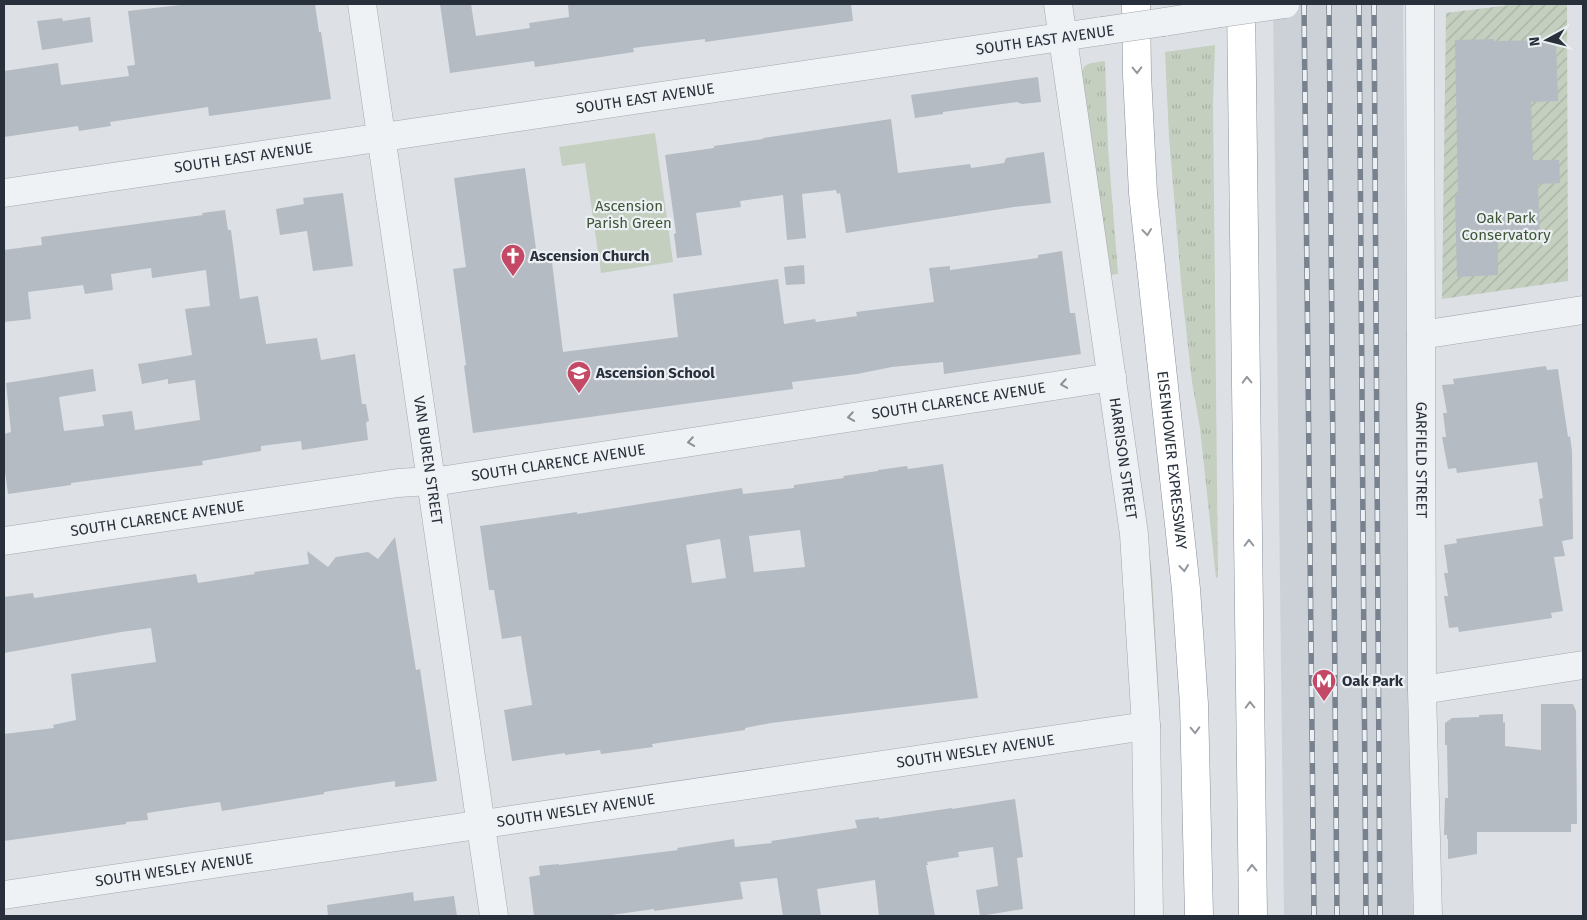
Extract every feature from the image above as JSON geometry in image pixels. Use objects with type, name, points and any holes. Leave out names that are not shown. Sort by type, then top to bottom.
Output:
[{"type":"highway","name":"EISENHOWER EXPRESSWAY","points":[[1136,4],[1143,193],[1186,590],[1194,704],[1199,916]]},
{"type":"highway","points":[[1241,4],[1253,916]]},
{"type":"street","name":"VAN BUREN STREET","points":[[362,4],[494,916]]},
{"type":"street","name":"HARRISON STREET","points":[[1058,4],[1134,534],[1146,726],[1149,916]]},
{"type":"street","name":"SOUTH EAST AVENUE","points":[[4,193],[1285,4]]},
{"type":"street","name":"GARFIELD STREET","points":[[1420,4],[1422,690],[1428,916]]},
{"type":"street","points":[[1421,334],[1583,310]]},
{"type":"street","name":"SOUTH CLARENCE AVENUE","points":[[4,541],[398,483],[446,480],[1112,377]]},
{"type":"street","points":[[1422,690],[1583,665]]},
{"type":"street","name":"SOUTH WESLEY AVENUE","points":[[4,895],[1146,726]]},
{"type":"shaded area","points":[[1273,4],[1403,4],[1413,916],[1284,916]]},
{"type":"green space","name":"Oak Park Conservatory","points":[[1518,4],[1567,4],[1568,281],[1442,299],[1446,13]]},
{"type":"green space","points":[[1215,45],[1213,104],[1218,577],[1216,578],[1200,428],[1192,382],[1182,293],[1169,137],[1165,52]]},
{"type":"green space","points":[[1105,61],[1108,147],[1118,274],[1111,275],[1152,573],[1159,697],[1162,916],[1077,79],[1082,77],[1083,68],[1088,64]]},
{"type":"green space","name":"Ascension Parish Green","points":[[655,133],[673,262],[601,273],[585,163],[562,166],[559,147]]},
{"type":"building","points":[[189,4],[315,4],[331,99],[209,116],[208,107],[110,122],[111,126],[79,131],[78,126],[4,137],[4,71],[58,63],[61,85],[129,76],[127,66],[135,65],[128,11]]},
{"type":"building","points":[[440,4],[471,4],[476,36],[530,28],[529,23],[569,17],[568,4],[851,4],[853,21],[705,42],[705,39],[633,48],[634,52],[535,67],[534,61],[450,73]]},
{"type":"building","points":[[90,17],[93,42],[42,50],[37,21],[62,18],[63,21]]},
{"type":"building","points":[[1494,39],[1494,41],[1556,40],[1558,101],[1531,102],[1533,160],[1559,160],[1560,183],[1538,184],[1540,239],[1498,240],[1498,275],[1457,277],[1455,195],[1458,195],[1455,40]]},
{"type":"building","points":[[1038,77],[1041,102],[1022,104],[1017,102],[943,112],[943,114],[915,118],[911,95]]},
{"type":"building","points":[[891,119],[898,173],[970,164],[971,168],[1004,163],[1006,158],[1044,152],[1051,203],[846,233],[840,193],[837,194],[836,190],[802,194],[806,238],[787,240],[783,195],[740,201],[741,207],[696,213],[702,255],[677,258],[674,234],[676,233],[665,155]]},
{"type":"building","points":[[525,168],[537,256],[551,254],[563,352],[678,337],[673,294],[778,279],[784,324],[815,319],[816,322],[857,316],[856,312],[934,302],[929,268],[950,266],[950,270],[1038,258],[1038,255],[1062,251],[1070,313],[1075,313],[1081,354],[944,374],[943,362],[892,367],[857,374],[792,382],[793,389],[473,433],[453,269],[466,267],[454,178]]},
{"type":"building","points":[[343,193],[353,266],[313,271],[307,231],[280,235],[276,209],[304,204],[303,198]]},
{"type":"building","points":[[225,210],[228,230],[231,230],[240,299],[258,296],[266,344],[317,338],[321,360],[355,354],[362,404],[366,404],[369,421],[366,422],[368,440],[302,450],[301,441],[261,446],[261,451],[202,461],[203,465],[71,483],[71,485],[8,494],[4,464],[4,434],[11,432],[6,383],[93,369],[96,391],[59,397],[64,431],[104,426],[102,415],[132,411],[135,430],[200,420],[195,380],[168,384],[168,379],[142,384],[138,364],[192,355],[185,309],[210,306],[206,270],[152,278],[151,268],[111,274],[113,290],[85,294],[83,285],[28,292],[31,319],[4,322],[4,250],[42,245],[41,237],[203,215],[202,213]]},
{"type":"building","points":[[804,265],[805,284],[786,285],[784,267]]},
{"type":"building","points":[[1546,366],[1547,370],[1558,369],[1572,452],[1573,539],[1562,541],[1565,556],[1554,557],[1563,611],[1551,613],[1552,618],[1459,632],[1458,627],[1449,628],[1444,596],[1448,596],[1444,573],[1448,573],[1444,545],[1457,543],[1456,539],[1543,526],[1539,499],[1543,498],[1537,462],[1457,473],[1456,468],[1448,469],[1442,437],[1446,437],[1443,413],[1447,413],[1442,385],[1454,384],[1453,379]]},
{"type":"building","points":[[943,464],[978,698],[771,723],[745,728],[745,730],[652,744],[653,747],[601,754],[600,750],[565,755],[565,753],[512,761],[504,710],[532,705],[521,636],[502,639],[494,590],[489,590],[480,526],[577,512],[577,514],[742,488],[743,494],[794,488],[794,485],[844,478],[843,476],[878,470],[907,466],[908,469]],"holes":[[[800,530],[805,567],[754,572],[749,536]],[[720,539],[726,578],[692,583],[686,545]]]},
{"type":"building","points":[[395,537],[416,670],[420,669],[437,781],[395,787],[395,781],[222,811],[220,802],[147,813],[148,820],[126,822],[126,824],[4,841],[4,734],[54,728],[53,725],[76,720],[71,674],[156,662],[151,628],[4,653],[4,597],[33,593],[34,598],[196,574],[198,583],[309,564],[307,551],[328,567],[336,557],[368,552],[378,559]]},
{"type":"building","points":[[1541,704],[1573,704],[1576,711],[1577,824],[1571,824],[1571,832],[1477,832],[1477,854],[1448,859],[1448,839],[1447,835],[1444,835],[1445,798],[1448,798],[1445,723],[1452,718],[1503,714],[1505,746],[1541,750]]},
{"type":"building","points":[[1015,799],[1023,857],[1017,858],[1023,909],[980,916],[976,890],[998,886],[993,847],[958,852],[959,857],[927,862],[935,916],[879,916],[875,880],[817,889],[821,916],[783,916],[777,878],[740,882],[743,899],[604,916],[534,916],[529,877],[540,875],[539,866],[678,850],[677,848],[734,839],[735,847],[772,843],[771,841],[857,828],[855,820],[879,817],[879,819]]},
{"type":"building","points":[[413,892],[414,901],[454,896],[457,916],[328,916],[327,905]]},
{"type":"railway","points":[[1304,4],[1314,916]]},
{"type":"railway","points":[[1329,4],[1337,916]]},
{"type":"railway","points":[[1359,4],[1366,916]]},
{"type":"railway","points":[[1374,4],[1380,916]]},
{"type":"place","name":"Ascension Church","points":[[513,277]]},
{"type":"place","name":"Ascension School","points":[[579,394]]},
{"type":"place","name":"Oak Park","points":[[1324,702]]}]
